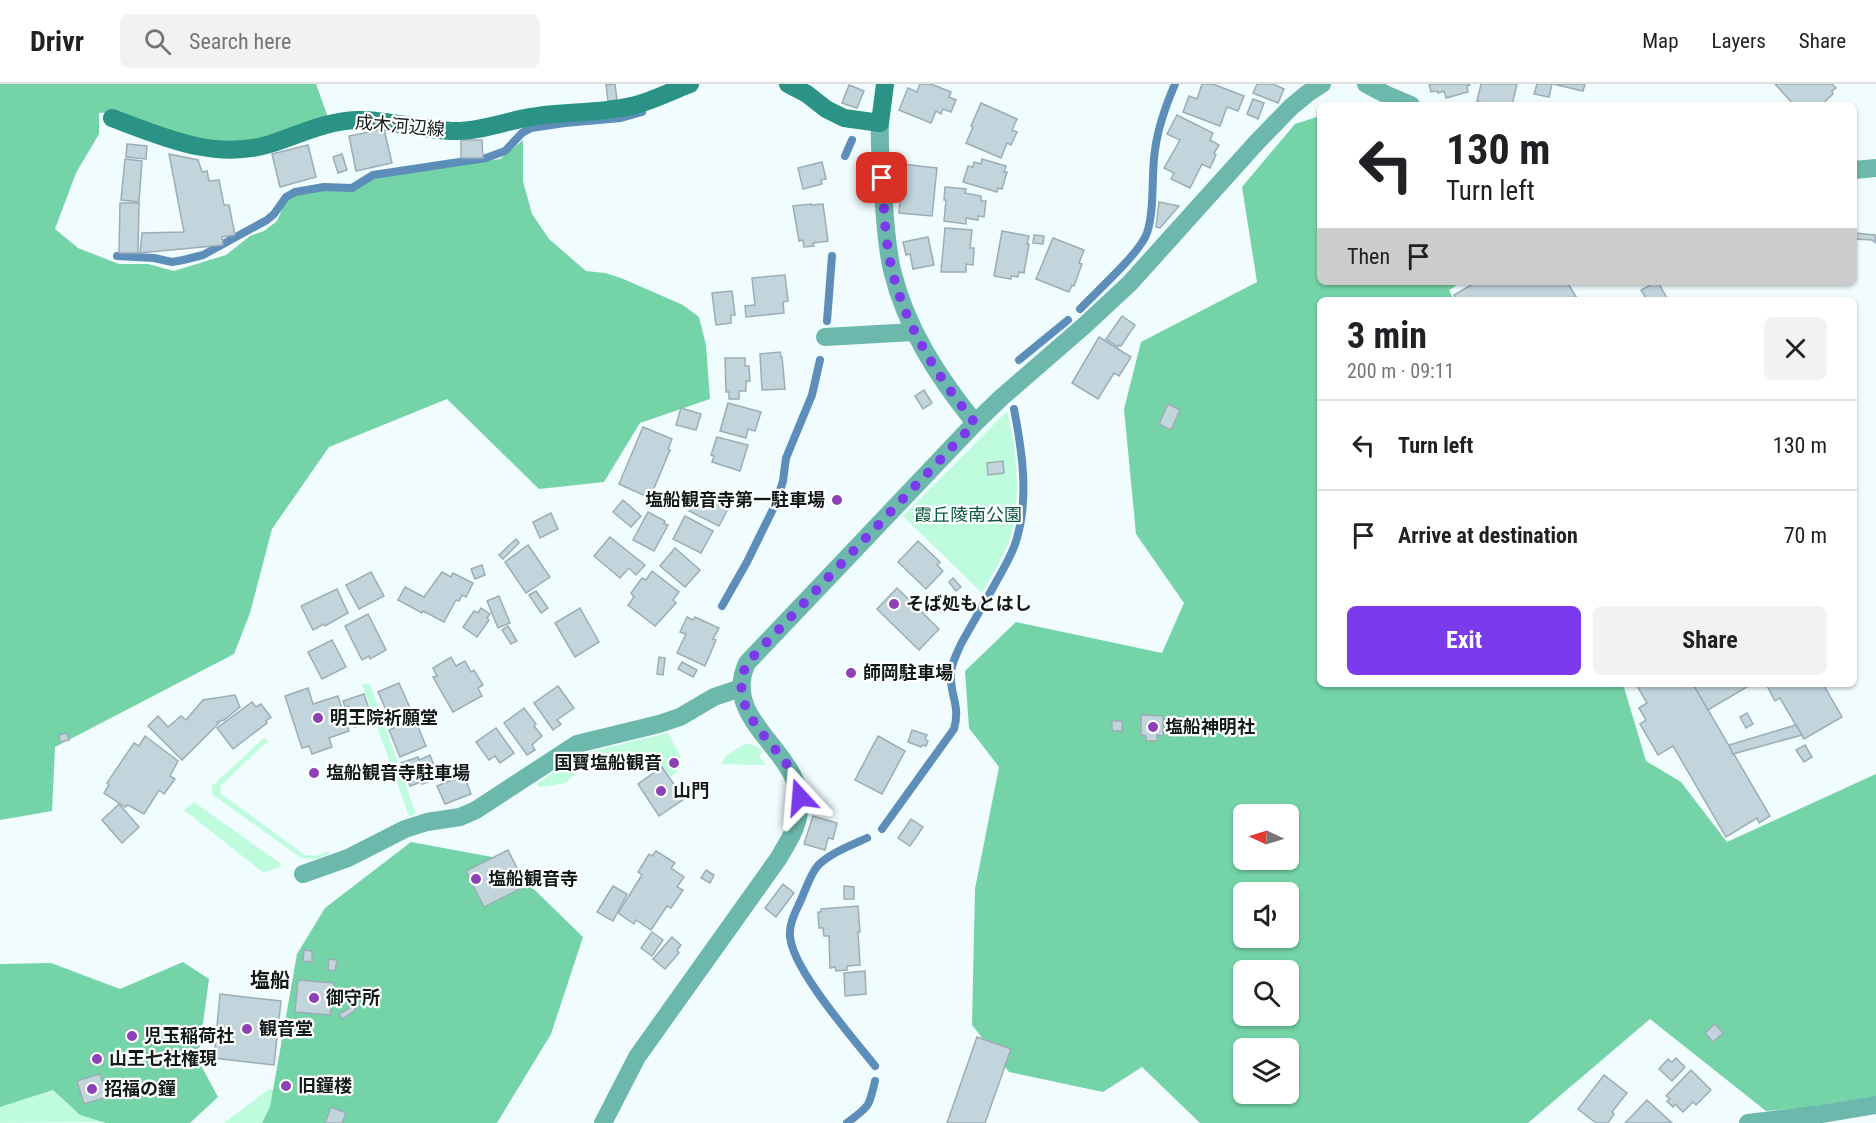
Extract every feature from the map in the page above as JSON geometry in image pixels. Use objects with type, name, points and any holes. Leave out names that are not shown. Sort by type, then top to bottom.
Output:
[{"type":"main road","name":"成木河辺線","points":[[112,118],[205,149],[232,151],[251,149],[313,129],[356,120],[458,131],[532,117],[601,112],[632,106],[690,84]]},
{"type":"main road","points":[[788,84],[844,118],[880,123],[885,84]]},
{"type":"street","points":[[603,1123],[638,1057],[759,888],[795,828],[800,812],[800,797],[796,782],[789,768],[751,718],[744,704],[741,688],[742,675],[747,663],[975,423],[1130,283],[1263,135],[1291,107],[1322,84]]},
{"type":"street","points":[[1366,84],[1404,102]]},
{"type":"street","points":[[880,123],[880,160],[888,252],[896,285],[914,332],[938,374],[975,423]]},
{"type":"street","points":[[1857,170],[1876,168]]},
{"type":"street","points":[[825,338],[914,332]]},
{"type":"street","points":[[303,874],[348,858],[405,829],[427,822],[460,817],[476,810],[577,744],[669,721],[714,697],[741,688]]},
{"type":"street","points":[[1748,1123],[1876,1105]]},
{"type":"green space","points":[[0,84],[316,84],[329,120],[222,148],[115,112],[99,113],[99,134],[76,173],[55,229],[78,248],[119,264],[148,264],[174,271],[226,255],[250,236],[264,231],[277,221],[286,200],[297,194],[318,190],[354,190],[374,177],[500,159],[523,140],[523,181],[532,214],[549,239],[586,271],[621,278],[683,305],[699,317],[706,345],[710,399],[640,423],[604,482],[539,489],[447,399],[329,447],[272,529],[250,613],[234,654],[55,747],[52,811],[0,820]]},
{"type":"green space","points":[[1317,117],[1317,285],[1457,285],[1449,290],[1452,297],[1317,297],[1317,687],[1624,687],[1646,761],[1681,782],[1727,842],[1876,774],[1876,1096],[1809,1107],[1766,1111],[1650,1019],[1528,1123],[1200,1123],[1142,1067],[1103,1092],[1009,1072],[972,1025],[975,889],[999,767],[969,728],[965,671],[1016,622],[1162,653],[1184,603],[1136,534],[1124,409],[1141,342],[1257,282],[1242,187],[1295,124]]},
{"type":"green space","name":"霞丘陵南公園","points":[[1007,411],[1016,460],[1016,512],[1008,544],[982,593],[903,516]]},
{"type":"green space","points":[[362,684],[370,684],[416,814],[409,816]]},
{"type":"green space","points":[[668,733],[680,756],[681,767],[671,777],[662,765],[649,774],[640,761],[624,756],[579,769],[566,783],[540,787],[536,785],[580,754]]},
{"type":"green space","points":[[264,738],[268,741],[221,785],[220,793],[305,855],[316,856],[329,851],[330,853],[316,859],[301,858],[212,794],[212,786]]},
{"type":"green space","points":[[745,744],[755,746],[763,752],[759,756],[766,765],[721,764],[727,755]]},
{"type":"green space","points":[[194,802],[281,864],[280,867],[264,873],[184,810]]},
{"type":"green space","points":[[411,842],[503,859],[583,937],[551,1034],[497,1123],[262,1123],[270,1107],[297,954],[325,908]]},
{"type":"green space","points":[[183,962],[209,979],[198,1060],[218,1097],[190,1123],[106,1123],[80,1115],[53,1090],[0,1107],[0,964],[51,963],[120,989]]},
{"type":"green space","points":[[269,1089],[275,1090],[303,1123],[224,1123]]},
{"type":"green space","points":[[53,1090],[80,1115],[104,1122],[0,1123],[0,1107]]},
{"type":"building","points":[[615,84],[617,100],[608,101],[606,85]]},
{"type":"building","points":[[920,84],[931,84],[951,92],[949,97],[956,100],[951,112],[943,109],[941,114],[936,111],[931,123],[899,110],[908,88],[917,92]]},
{"type":"building","points":[[1202,84],[1213,84],[1244,96],[1238,111],[1227,107],[1220,126],[1183,112],[1189,96],[1197,99]]},
{"type":"building","points":[[1257,84],[1273,84],[1284,89],[1278,103],[1253,93]]},
{"type":"building","points":[[1429,84],[1470,85],[1467,86],[1468,92],[1446,98],[1444,91],[1431,92]]},
{"type":"building","points":[[1481,84],[1517,84],[1513,102],[1477,101]]},
{"type":"building","points":[[1537,84],[1552,84],[1549,97],[1534,94]]},
{"type":"building","points":[[1553,84],[1585,84],[1583,91]]},
{"type":"building","points":[[1775,84],[1832,84],[1836,88],[1824,102],[1791,102]]},
{"type":"building","points":[[849,85],[864,91],[857,108],[842,103]]},
{"type":"building","points":[[1253,99],[1264,103],[1258,119],[1247,114]]},
{"type":"building","points":[[981,103],[1017,119],[1012,130],[1017,132],[1011,145],[1007,143],[1001,158],[966,143]]},
{"type":"building","points":[[1177,115],[1213,133],[1210,140],[1219,145],[1210,168],[1202,164],[1190,188],[1171,179],[1174,173],[1164,168],[1180,140],[1167,134]]},
{"type":"building","points":[[384,129],[392,163],[356,171],[349,136]]},
{"type":"building","points":[[461,140],[482,140],[483,158],[461,158]]},
{"type":"building","points":[[127,144],[147,146],[146,159],[126,157]]},
{"type":"building","points":[[308,145],[316,177],[280,187],[272,154]]},
{"type":"building","points":[[169,154],[198,160],[202,172],[207,171],[209,181],[219,180],[224,205],[229,205],[235,235],[222,237],[223,245],[140,253],[142,233],[184,232]]},
{"type":"building","points":[[342,154],[347,170],[338,173],[333,157]]},
{"type":"building","points":[[125,159],[142,161],[139,202],[121,200]]},
{"type":"building","points":[[982,159],[1006,166],[1004,172],[1007,172],[1002,189],[998,188],[997,192],[963,182],[968,166],[973,167],[974,162],[981,164]]},
{"type":"building","points":[[822,162],[826,179],[821,180],[822,184],[803,189],[798,168]]},
{"type":"building","points":[[901,164],[937,168],[932,216],[899,213],[900,201],[897,201]]},
{"type":"building","points":[[945,187],[966,189],[965,193],[981,196],[981,201],[986,201],[984,217],[978,216],[978,220],[966,218],[966,224],[944,221]]},
{"type":"building","points":[[1159,202],[1179,206],[1160,228],[1156,227]]},
{"type":"building","points":[[120,203],[139,203],[138,253],[119,253]]},
{"type":"building","points":[[823,204],[828,241],[804,247],[803,240],[799,241],[793,206]]},
{"type":"building","points":[[945,228],[972,230],[970,248],[974,248],[973,265],[966,264],[966,272],[941,272]]},
{"type":"building","points":[[1002,231],[1029,236],[1024,273],[1019,272],[1018,277],[1011,276],[1011,279],[994,276]]},
{"type":"building","points":[[1857,233],[1875,235],[1876,243],[1872,240],[1857,239]]},
{"type":"building","points":[[1034,235],[1044,236],[1043,244],[1033,243]]},
{"type":"building","points":[[928,237],[934,265],[913,269],[910,254],[906,255],[903,242]]},
{"type":"building","points":[[1053,238],[1084,250],[1079,263],[1082,264],[1074,286],[1072,285],[1069,292],[1036,279]]},
{"type":"building","points":[[785,275],[788,301],[783,302],[784,313],[746,317],[745,306],[755,305],[752,278]]},
{"type":"building","points":[[1471,285],[1569,285],[1576,297],[1455,297],[1454,295]]},
{"type":"building","points":[[1650,285],[1660,285],[1666,297],[1645,297],[1641,290]]},
{"type":"building","points":[[732,291],[735,315],[731,315],[731,323],[716,325],[712,293]]},
{"type":"building","points":[[1122,316],[1135,325],[1118,347],[1106,339]]},
{"type":"building","points":[[1099,337],[1131,357],[1119,376],[1114,373],[1098,399],[1072,383]]},
{"type":"building","points":[[780,352],[785,389],[762,390],[760,354]]},
{"type":"building","points":[[725,358],[745,358],[745,366],[749,366],[750,381],[746,381],[746,391],[739,391],[739,399],[729,399],[729,392],[726,392]]},
{"type":"building","points":[[924,390],[932,403],[923,409],[915,396]]},
{"type":"building","points":[[728,403],[761,412],[755,431],[748,429],[746,438],[720,431]]},
{"type":"building","points":[[1168,404],[1180,410],[1171,430],[1159,424]]},
{"type":"building","points":[[681,408],[701,414],[696,430],[676,425]]},
{"type":"building","points":[[643,427],[672,439],[668,449],[670,450],[650,498],[619,484]]},
{"type":"building","points":[[717,437],[748,445],[740,471],[712,462],[714,456],[711,455]]},
{"type":"building","points":[[1003,461],[1004,473],[988,475],[987,463]]},
{"type":"building","points":[[700,490],[730,505],[719,526],[689,511]]},
{"type":"building","points":[[623,500],[641,516],[631,527],[613,512]]},
{"type":"building","points":[[648,512],[668,525],[654,551],[633,540]]},
{"type":"building","points":[[551,513],[558,529],[540,538],[533,522]]},
{"type":"building","points":[[685,516],[713,531],[701,553],[673,539]]},
{"type":"building","points":[[610,537],[645,565],[636,575],[629,568],[620,578],[594,556]]},
{"type":"building","points":[[516,539],[519,543],[503,559],[499,555]]},
{"type":"building","points":[[918,541],[940,562],[937,565],[943,571],[926,589],[898,562]]},
{"type":"building","points":[[528,545],[550,577],[526,593],[505,562]]},
{"type":"building","points":[[675,548],[700,570],[685,587],[660,566]]},
{"type":"building","points":[[482,565],[485,575],[475,579],[471,569]]},
{"type":"building","points":[[652,571],[679,592],[673,600],[676,603],[655,626],[628,605],[634,597],[631,593],[642,578],[646,580]]},
{"type":"building","points":[[371,572],[384,596],[359,609],[346,585]]},
{"type":"building","points":[[442,572],[451,577],[453,573],[473,583],[466,597],[462,595],[459,601],[456,600],[444,622],[398,600],[405,587],[424,597]]},
{"type":"building","points":[[953,578],[961,587],[956,591],[949,582]]},
{"type":"building","points":[[897,588],[939,629],[919,650],[877,609]]},
{"type":"building","points":[[337,589],[348,613],[313,630],[301,606]]},
{"type":"building","points":[[536,591],[548,608],[541,613],[529,595]]},
{"type":"building","points":[[499,596],[510,623],[498,628],[487,601]]},
{"type":"building","points":[[938,599],[945,606],[940,612],[932,605]]},
{"type":"building","points":[[481,608],[490,614],[487,618],[489,620],[477,637],[463,627],[474,611],[478,613]]},
{"type":"building","points":[[580,608],[599,642],[575,657],[555,623]]},
{"type":"building","points":[[368,614],[386,650],[370,659],[369,656],[362,660],[345,626]]},
{"type":"building","points":[[687,617],[693,620],[695,617],[719,628],[713,639],[716,640],[705,666],[677,653],[686,634],[680,632]]},
{"type":"building","points":[[508,626],[517,641],[511,644],[502,630]]},
{"type":"building","points":[[332,640],[346,667],[322,679],[308,652]]},
{"type":"building","points":[[451,657],[456,666],[465,661],[483,685],[478,688],[482,696],[453,712],[433,677],[437,676],[433,668]]},
{"type":"building","points":[[659,657],[665,658],[663,675],[657,674]]},
{"type":"building","points":[[682,662],[697,670],[693,677],[678,669]]},
{"type":"building","points":[[399,683],[411,710],[390,719],[378,692]]},
{"type":"building","points":[[558,686],[574,708],[557,720],[561,724],[553,730],[534,703]]},
{"type":"building","points":[[1638,687],[1695,687],[1770,816],[1759,823],[1757,818],[1726,837],[1673,746],[1658,755],[1640,724],[1646,720],[1639,708],[1647,703]]},
{"type":"building","points":[[1695,687],[1747,687],[1708,710]]},
{"type":"building","points":[[1768,687],[1825,687],[1842,717],[1804,739],[1780,698],[1775,701]]},
{"type":"building","name":"明王院祈願堂","points":[[308,688],[313,704],[338,696],[349,731],[329,738],[332,747],[312,754],[309,746],[302,748],[285,696]]},
{"type":"building","points":[[364,694],[373,721],[355,727],[349,706],[345,707],[343,701]]},
{"type":"building","points":[[235,695],[240,707],[224,720],[217,722],[219,723],[182,760],[148,726],[158,716],[168,727],[181,716],[186,720],[203,700]]},
{"type":"building","points":[[252,702],[256,707],[261,704],[271,717],[266,721],[267,723],[233,749],[217,728]]},
{"type":"building","points":[[524,708],[542,736],[532,745],[535,750],[527,755],[504,723]]},
{"type":"building","points":[[1747,713],[1753,724],[1746,728],[1740,717]]},
{"type":"building","points":[[1141,715],[1163,716],[1163,736],[1157,735],[1157,741],[1146,741],[1146,736],[1141,735]]},
{"type":"building","points":[[415,719],[426,746],[400,757],[389,730]]},
{"type":"building","points":[[1112,721],[1122,721],[1122,731],[1112,731]]},
{"type":"building","points":[[1796,725],[1802,735],[1733,754],[1729,745]]},
{"type":"building","points":[[496,728],[514,753],[500,763],[495,756],[489,760],[476,742]]},
{"type":"building","points":[[912,730],[927,735],[926,746],[921,747],[908,742]]},
{"type":"building","points":[[67,733],[69,740],[60,742],[59,735]]},
{"type":"building","points":[[145,736],[178,761],[170,776],[175,779],[164,794],[159,790],[144,814],[128,805],[125,807],[104,793],[109,785],[107,783],[134,743],[139,746]]},
{"type":"building","points":[[878,736],[905,751],[882,794],[855,780]]},
{"type":"building","points":[[1805,745],[1812,757],[1804,762],[1796,750]]},
{"type":"building","points":[[430,755],[439,778],[410,786],[401,763],[418,757],[419,760]]},
{"type":"building","name":"山門","points":[[662,767],[684,799],[659,816],[638,784]]},
{"type":"building","points":[[464,775],[471,794],[445,804],[437,786]]},
{"type":"building","points":[[119,804],[139,827],[122,843],[102,820]]},
{"type":"building","points":[[813,816],[837,823],[833,839],[828,838],[825,850],[804,844]]},
{"type":"building","points":[[911,819],[923,827],[910,846],[898,838]]},
{"type":"building","points":[[508,850],[526,886],[484,907],[466,871]]},
{"type":"building","points":[[656,851],[675,863],[671,868],[684,877],[677,887],[683,890],[671,908],[667,906],[651,930],[636,920],[634,924],[618,913],[642,875],[638,872],[649,854],[652,856]]},
{"type":"building","points":[[706,870],[714,875],[710,883],[701,878]]},
{"type":"building","points":[[783,884],[794,893],[776,917],[765,908]]},
{"type":"building","points":[[613,886],[627,894],[613,921],[597,912]]},
{"type":"building","points":[[844,886],[854,887],[854,899],[844,899]]},
{"type":"building","points":[[858,906],[860,965],[847,966],[847,970],[836,971],[835,967],[830,968],[829,936],[824,936],[823,928],[819,928],[818,912],[821,912],[821,909]]},
{"type":"building","points":[[652,932],[663,940],[652,956],[641,948]]},
{"type":"building","points":[[672,937],[681,945],[677,950],[679,953],[665,969],[653,959]]},
{"type":"building","points":[[304,950],[312,951],[312,962],[303,961]]},
{"type":"building","points":[[329,959],[337,960],[335,971],[328,970]]},
{"type":"building","points":[[865,971],[866,994],[845,996],[844,973]]},
{"type":"building","name":"御守所","points":[[298,980],[334,983],[330,1015],[295,1012]]},
{"type":"building","name":"観音堂","points":[[220,994],[281,1001],[274,1065],[214,1058]]},
{"type":"building","points":[[353,1006],[356,1010],[342,1019],[339,1014]]},
{"type":"building","points":[[1715,1024],[1723,1033],[1713,1042],[1705,1033]]},
{"type":"building","name":"児玉稲荷社","points":[[135,1029],[136,1041],[129,1042],[127,1030]]},
{"type":"building","points":[[977,1037],[1011,1049],[985,1123],[947,1123]]},
{"type":"building","name":"山王七社権現","points":[[92,1053],[104,1055],[103,1065],[90,1064]]},
{"type":"building","points":[[1676,1058],[1685,1067],[1672,1081],[1659,1069],[1668,1059],[1672,1062]]},
{"type":"building","points":[[1691,1070],[1711,1090],[1696,1105],[1693,1102],[1683,1112],[1675,1104],[1673,1107],[1667,1101],[1670,1099],[1666,1096]]},
{"type":"building","name":"招福の鐘","points":[[100,1074],[107,1097],[84,1104],[77,1081]]},
{"type":"building","points":[[1604,1075],[1627,1093],[1612,1112],[1614,1114],[1608,1123],[1596,1123],[1578,1109]]},
{"type":"building","points":[[1647,1100],[1672,1123],[1625,1123]]},
{"type":"building","points":[[331,1107],[346,1113],[342,1123],[325,1123]]},
{"type":"waterway","points":[[1080,309],[1136,251],[1147,233],[1151,213],[1156,141],[1175,84]]},
{"type":"waterway","points":[[117,256],[154,258],[172,262],[203,255],[267,220],[286,197],[295,192],[324,187],[352,188],[373,175],[486,158],[505,151],[522,133],[531,128],[621,118],[642,112]]},
{"type":"waterway","points":[[845,156],[852,140]]},
{"type":"waterway","points":[[827,321],[832,256]]},
{"type":"waterway","points":[[1019,360],[1068,320]]},
{"type":"waterway","points":[[722,606],[776,503],[783,481],[786,458],[812,395],[820,360]]},
{"type":"waterway","points":[[882,829],[954,729],[956,706],[951,680],[954,661],[1015,544],[1023,506],[1023,474],[1014,409]]},
{"type":"waterway","points":[[867,838],[832,855],[816,868],[793,919],[790,936],[793,950],[812,984],[875,1066]]},
{"type":"waterway","points":[[847,1123],[867,1106],[875,1081]]},
{"type":"place","name":"塩船観音寺第一駐車場","points":[[837,500]]},
{"type":"place","name":"そば処もとはし","points":[[894,604]]},
{"type":"place","name":"師岡駐車場","points":[[851,673]]},
{"type":"place","name":"明王院祈願堂","points":[[318,718]]},
{"type":"place","name":"塩船神明社","points":[[1153,727]]},
{"type":"place","name":"国寶塩船観音","points":[[674,763]]},
{"type":"place","name":"塩船観音寺駐車場","points":[[314,773]]},
{"type":"place","name":"山門","points":[[661,791]]},
{"type":"place","name":"塩船観音寺","points":[[476,879]]},
{"type":"place","name":"御守所","points":[[314,998]]},
{"type":"place","name":"観音堂","points":[[247,1029]]},
{"type":"place","name":"児玉稲荷社","points":[[132,1036]]},
{"type":"place","name":"山王七社権現","points":[[97,1059]]},
{"type":"place","name":"旧鐘楼","points":[[286,1086]]},
{"type":"place","name":"招福の鐘","points":[[92,1089]]},
{"type":"district","name":"塩船","points":[[270,980]]},
{"type":"route","points":[[800,797],[789,768],[751,718],[744,704],[741,688],[742,675],[747,663],[975,423],[952,395],[928,358],[905,309],[888,252],[882,178]]}]
